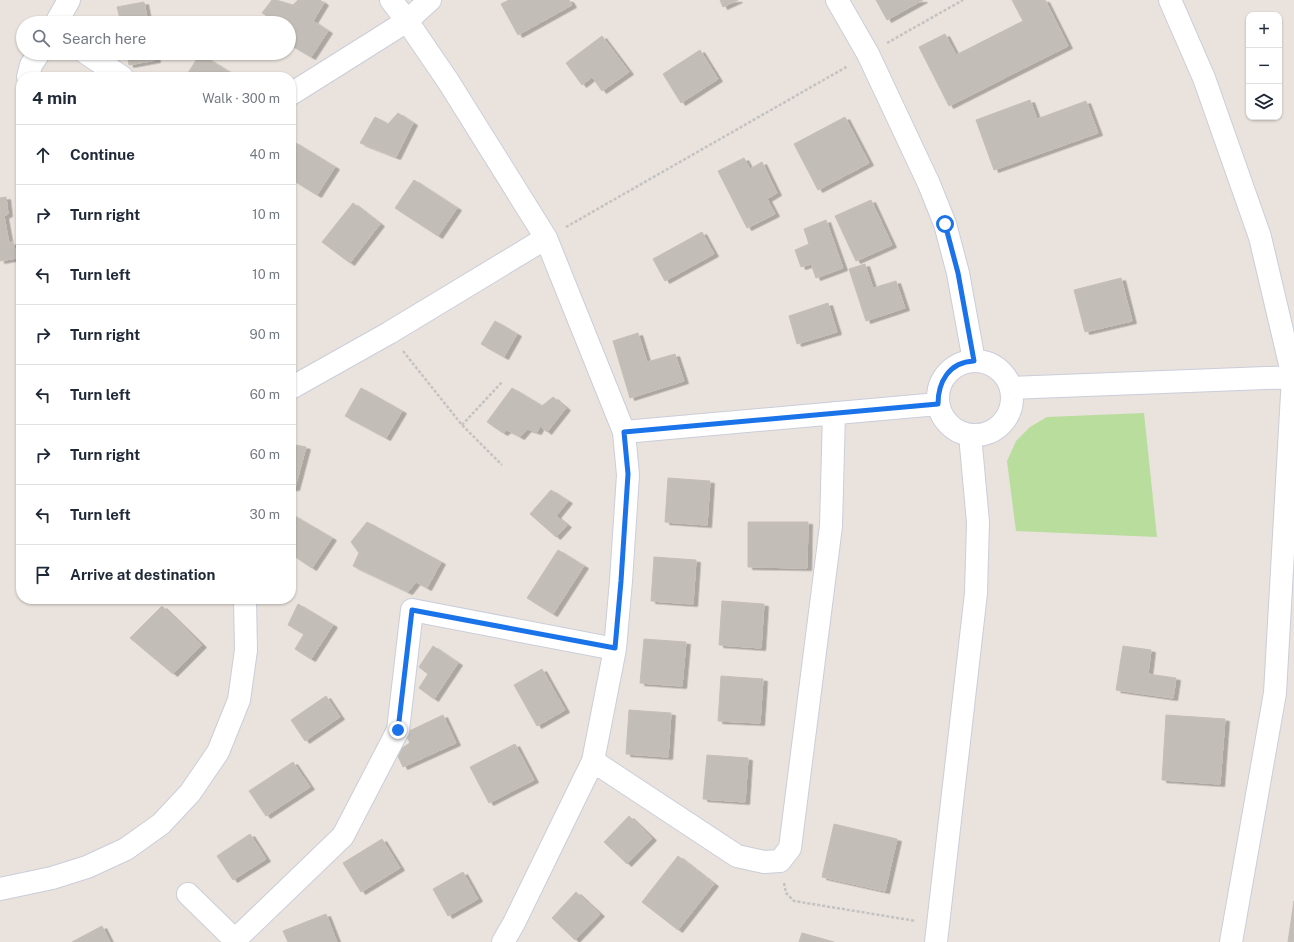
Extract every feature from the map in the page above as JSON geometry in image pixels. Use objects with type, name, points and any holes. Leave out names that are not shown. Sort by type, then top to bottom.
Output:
[{"type":"street","points":[[60,16],[69,0]]},
{"type":"street","points":[[391,0],[448,81],[546,238],[624,432],[628,474],[615,648],[593,761],[514,923],[503,942]]},
{"type":"street","points":[[296,91],[407,21],[430,0]]},
{"type":"street","points":[[837,0],[868,54],[929,184],[945,224],[958,273],[974,361]]},
{"type":"street","points":[[1170,0],[1204,78],[1260,237],[1294,377],[1275,693],[1231,942]]},
{"type":"street","points":[[30,72],[35,60]]},
{"type":"street","points":[[96,60],[114,72]]},
{"type":"street","points":[[296,385],[389,333],[546,238]]},
{"type":"street","points":[[968,361],[980,361],[990,364],[1000,370],[1008,378],[1012,388],[1013,401],[1010,413],[1003,423],[994,431],[982,435],[970,435],[958,432],[949,425],[942,416],[938,404],[938,393],[948,372],[957,365],[968,361]]},
{"type":"street","points":[[1012,388],[1294,377]]},
{"type":"street","points":[[624,432],[938,404]]},
{"type":"street","points":[[593,761],[737,856],[764,862],[780,861],[790,848],[831,526],[834,413]]},
{"type":"street","points":[[937,934],[976,593],[978,522],[970,435]]},
{"type":"street","points":[[0,889],[52,878],[87,866],[126,849],[161,824],[190,793],[218,752],[239,700],[246,650],[245,604]]},
{"type":"street","points":[[188,894],[236,941],[343,836],[398,730],[412,610],[615,648]]},
{"type":"path","points":[[546,238],[963,0]]},
{"type":"path","points":[[389,333],[462,425],[502,465]]},
{"type":"path","points":[[462,425],[502,382]]},
{"type":"path","points":[[780,861],[786,893],[794,900],[937,934]]},
{"type":"green space","points":[[1144,413],[1157,537],[1016,531],[1007,461],[1016,441],[1030,427],[1047,417]]},
{"type":"building","points":[[272,0],[293,5],[298,0],[320,0],[324,3],[313,21],[328,31],[311,57],[296,48],[296,16],[267,16],[262,13]]},
{"type":"building","points":[[509,0],[569,0],[572,5],[518,35],[501,4]]},
{"type":"building","points":[[720,0],[738,0],[723,7]]},
{"type":"building","points":[[876,0],[923,0],[887,20]]},
{"type":"building","points":[[1012,0],[1045,0],[1068,46],[949,106],[919,47],[945,34],[956,55],[1023,21]]},
{"type":"building","points":[[144,2],[147,16],[119,16],[117,7]]},
{"type":"building","points":[[602,36],[629,72],[602,91],[592,77],[582,85],[566,63]]},
{"type":"building","points":[[700,50],[718,79],[681,103],[663,74]]},
{"type":"building","points":[[128,60],[156,60],[129,65]]},
{"type":"building","points":[[196,60],[210,60],[229,72],[189,72]]},
{"type":"building","points":[[1030,100],[1037,119],[1086,101],[1098,133],[994,170],[976,120]]},
{"type":"building","points":[[398,113],[413,123],[396,157],[360,143],[375,117],[388,124]]},
{"type":"building","points":[[845,117],[869,163],[818,190],[794,144]]},
{"type":"building","points":[[296,143],[335,167],[317,195],[296,182]]},
{"type":"building","points":[[744,158],[750,169],[762,162],[777,193],[767,199],[775,214],[747,228],[718,171]]},
{"type":"building","points":[[414,180],[457,208],[438,236],[395,208]]},
{"type":"building","points":[[6,197],[8,214],[4,216],[9,243],[13,242],[16,258],[0,261],[0,198]]},
{"type":"building","points":[[871,200],[892,245],[856,261],[835,216]]},
{"type":"building","points":[[353,203],[380,224],[350,263],[322,242]]},
{"type":"building","points":[[826,220],[843,268],[816,278],[811,264],[801,267],[795,250],[809,244],[804,229]]},
{"type":"building","points":[[702,232],[714,254],[665,281],[653,259]]},
{"type":"building","points":[[865,264],[873,288],[896,281],[905,308],[866,321],[849,269]]},
{"type":"building","points":[[1121,278],[1132,321],[1085,332],[1074,290]]},
{"type":"building","points":[[828,303],[837,332],[797,344],[789,316]]},
{"type":"building","points":[[495,321],[517,334],[504,357],[481,344]]},
{"type":"building","points":[[638,333],[647,362],[675,354],[684,381],[630,398],[613,341]]},
{"type":"building","points":[[361,388],[402,411],[386,438],[345,416]]},
{"type":"building","points":[[512,388],[542,406],[553,397],[566,408],[547,432],[540,426],[537,432],[527,429],[520,437],[507,430],[503,433],[487,422]]},
{"type":"building","points":[[296,445],[306,447],[296,484]]},
{"type":"building","points":[[668,478],[710,481],[707,525],[665,522]]},
{"type":"building","points":[[551,490],[568,501],[556,516],[567,525],[556,537],[530,514]]},
{"type":"building","points":[[296,517],[332,538],[312,568],[296,557]]},
{"type":"building","points":[[367,522],[441,562],[427,588],[416,582],[408,592],[353,566],[359,553],[351,542]]},
{"type":"building","points":[[748,522],[808,522],[807,568],[748,567]]},
{"type":"building","points":[[558,550],[584,566],[553,614],[527,598]]},
{"type":"building","points":[[654,557],[696,560],[693,604],[651,601]]},
{"type":"building","points":[[722,601],[764,604],[761,648],[719,645]]},
{"type":"building","points":[[298,604],[333,625],[311,659],[295,649],[304,634],[288,625]]},
{"type":"building","points":[[162,606],[202,645],[173,674],[130,638]]},
{"type":"building","points":[[644,639],[686,642],[682,686],[640,683]]},
{"type":"building","points":[[433,646],[458,663],[434,699],[419,688],[428,674],[419,667]]},
{"type":"building","points":[[1123,646],[1151,650],[1148,674],[1176,678],[1173,698],[1116,690]]},
{"type":"building","points":[[542,669],[565,710],[537,726],[514,685]]},
{"type":"building","points":[[721,676],[763,679],[760,723],[718,721]]},
{"type":"building","points":[[326,696],[340,717],[305,741],[291,720]]},
{"type":"building","points":[[629,710],[671,713],[668,757],[626,754]]},
{"type":"building","points":[[443,715],[456,743],[403,767],[396,752],[410,743],[405,733]]},
{"type":"building","points":[[1166,715],[1225,719],[1220,784],[1162,780]]},
{"type":"building","points":[[515,744],[534,780],[489,803],[470,767]]},
{"type":"building","points":[[707,755],[748,758],[745,802],[703,799]]},
{"type":"building","points":[[293,762],[310,787],[266,816],[249,791]]},
{"type":"building","points":[[629,816],[652,838],[627,864],[604,842]]},
{"type":"building","points":[[834,824],[897,839],[885,891],[822,877]]},
{"type":"building","points":[[250,834],[266,859],[233,880],[217,856]]},
{"type":"building","points":[[382,839],[400,868],[361,892],[343,863]]},
{"type":"building","points":[[678,856],[714,884],[678,930],[642,902]]},
{"type":"building","points":[[463,872],[478,899],[448,916],[433,889]]},
{"type":"building","points":[[576,892],[600,914],[575,940],[552,918]]},
{"type":"building","points":[[1294,901],[1294,942],[1288,942]]},
{"type":"building","points":[[326,914],[337,942],[288,942],[283,931]]},
{"type":"building","points":[[102,926],[110,942],[72,942]]},
{"type":"building","points":[[802,933],[834,942],[799,942]]},
{"type":"route","points":[[398,730],[412,610],[615,648],[628,474],[624,432],[938,404],[938,393],[948,372],[957,365],[968,361],[974,361],[958,273],[945,224]]}]
